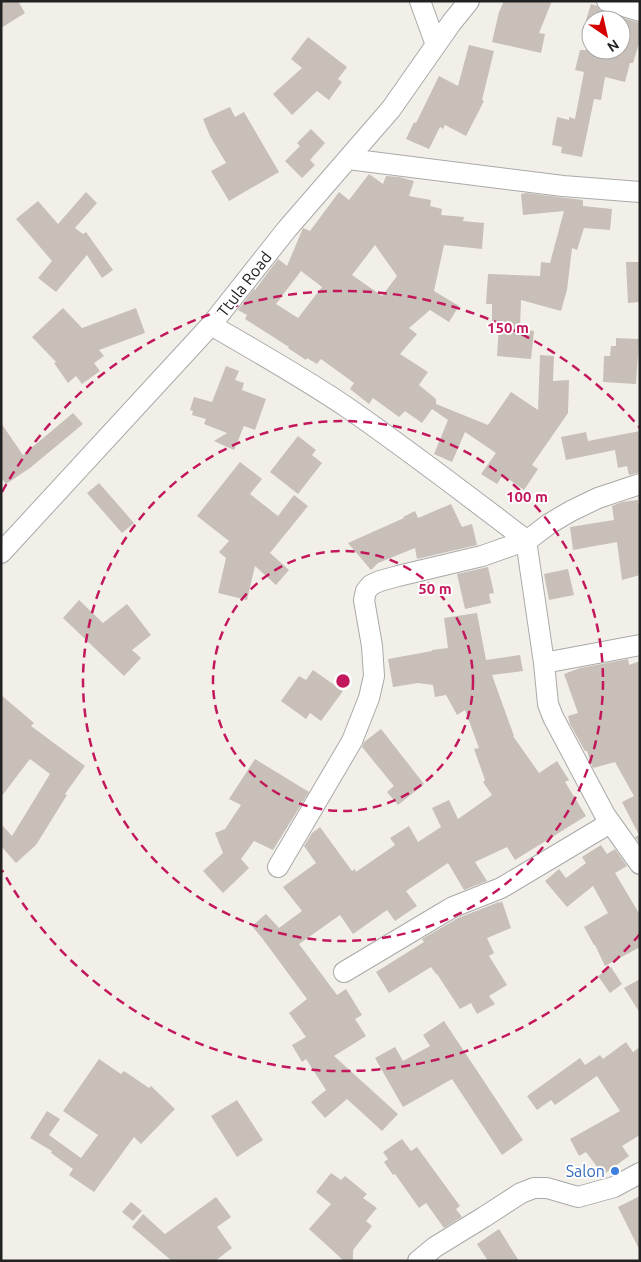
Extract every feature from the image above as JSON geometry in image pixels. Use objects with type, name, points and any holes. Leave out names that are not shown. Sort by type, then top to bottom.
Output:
[{"type":"street","points":[[420,1],[436,45]]},
{"type":"street","name":"Ttula Road","points":[[1,553],[211,325],[287,229],[391,109],[469,1]]},
{"type":"street","points":[[607,1],[640,11]]},
{"type":"street","points":[[348,159],[563,186],[640,192]]},
{"type":"street","points":[[211,325],[344,405],[413,454],[526,540],[548,704],[605,815],[640,864]]},
{"type":"street","points":[[278,867],[352,741],[369,698],[374,676],[372,646],[364,600],[366,591],[371,585],[380,581],[482,556],[526,540],[549,524],[598,498],[640,484]]},
{"type":"street","points":[[544,663],[640,644]]},
{"type":"street","points":[[344,972],[440,914],[501,888],[610,823]]},
{"type":"street","points":[[418,1261],[435,1247],[521,1193],[534,1188],[547,1188],[578,1198],[614,1187],[640,1173]]},
{"type":"building","points":[[1,1],[18,1],[25,13],[1,28]]},
{"type":"building","points":[[504,1],[552,1],[539,33],[545,34],[541,53],[492,42],[499,12]]},
{"type":"building","points":[[591,4],[601,10],[589,10]]},
{"type":"building","points":[[631,20],[640,23],[640,40],[633,63],[630,63],[625,82],[605,77],[601,100],[594,99],[582,157],[561,153],[562,147],[552,145],[557,117],[569,120],[569,117],[575,119],[584,72],[575,70],[580,50],[581,60],[631,60]]},
{"type":"building","points":[[308,37],[347,67],[338,79],[342,82],[329,100],[317,91],[292,115],[273,94],[302,68],[291,59]]},
{"type":"building","points":[[469,45],[494,51],[482,100],[484,101],[466,136],[445,125],[443,129],[440,127],[429,149],[406,139],[439,76],[458,86]]},
{"type":"building","points":[[230,107],[235,117],[244,112],[279,172],[229,201],[211,171],[226,163],[210,136],[203,119]]},
{"type":"building","points":[[311,129],[325,143],[310,160],[315,165],[302,178],[285,161],[300,146],[297,143]]},
{"type":"building","points":[[369,174],[383,184],[386,176],[399,177],[414,181],[409,196],[431,200],[430,206],[442,209],[441,215],[464,217],[463,221],[484,223],[482,249],[444,245],[434,291],[459,306],[449,322],[430,310],[409,328],[417,334],[400,354],[428,372],[419,385],[436,399],[436,404],[488,425],[511,392],[538,410],[540,355],[554,356],[553,381],[569,380],[568,413],[532,465],[538,469],[524,490],[503,475],[497,484],[481,474],[496,453],[465,432],[452,462],[434,454],[448,420],[432,409],[422,423],[405,411],[399,417],[373,398],[369,404],[350,389],[354,383],[321,359],[317,364],[307,358],[306,360],[245,319],[247,315],[238,310],[278,259],[287,266],[303,228],[310,231],[339,192],[349,200]],"holes":[[[375,245],[397,276],[382,296],[352,275]],[[301,271],[322,287],[298,318],[276,304]]]},
{"type":"building","points":[[86,192],[97,203],[75,228],[83,234],[86,232],[113,270],[102,278],[87,255],[56,292],[38,278],[52,261],[16,219],[38,201],[58,224]]},
{"type":"building","points":[[521,194],[583,200],[583,206],[612,209],[610,230],[584,228],[577,250],[572,248],[567,290],[561,311],[521,300],[520,329],[534,331],[531,359],[497,356],[499,326],[492,326],[492,304],[486,304],[488,274],[540,276],[541,262],[550,263],[564,211],[523,215]]},
{"type":"building","points":[[626,262],[640,262],[640,302],[628,303]]},
{"type":"building","points":[[63,308],[82,328],[136,308],[145,333],[99,350],[104,356],[94,363],[100,371],[82,384],[76,376],[68,383],[54,363],[56,362],[32,337]]},
{"type":"building","points":[[616,338],[639,339],[636,384],[603,382],[604,356],[610,356],[611,346],[616,346]]},
{"type":"building","points":[[226,366],[239,371],[235,380],[244,383],[242,390],[266,399],[255,430],[244,426],[234,450],[214,441],[227,433],[204,424],[206,419],[192,415],[193,411],[190,410],[194,397],[212,402]]},
{"type":"building","points":[[73,413],[83,424],[30,468],[6,484],[1,477],[1,423],[23,455]]},
{"type":"building","points":[[640,431],[640,472],[629,475],[627,466],[618,468],[615,450],[566,460],[561,437],[586,432],[588,441]]},
{"type":"building","points":[[298,436],[316,450],[312,455],[322,463],[298,494],[270,472]]},
{"type":"building","points":[[240,462],[262,479],[250,494],[278,516],[294,495],[308,506],[270,553],[289,570],[276,585],[255,566],[247,600],[218,593],[226,558],[219,552],[229,541],[197,516]]},
{"type":"building","points":[[99,483],[134,523],[122,533],[87,493]]},
{"type":"building","points":[[638,500],[640,513],[640,575],[622,580],[617,542],[573,550],[570,527],[614,520],[612,506],[622,502]]},
{"type":"building","points":[[451,504],[462,527],[472,524],[477,545],[417,559],[415,548],[378,563],[371,570],[348,543],[404,518],[415,511],[418,518]]},
{"type":"building","points":[[488,567],[494,593],[489,594],[491,603],[465,609],[457,574]]},
{"type":"building","points":[[568,569],[574,595],[549,600],[544,574]]},
{"type":"building","points":[[79,600],[103,623],[127,604],[151,635],[132,650],[141,658],[124,676],[63,618]]},
{"type":"building","points":[[477,613],[486,660],[520,655],[523,671],[492,675],[513,736],[539,773],[557,761],[569,780],[565,782],[586,816],[515,860],[507,847],[475,862],[487,881],[464,890],[448,863],[406,891],[417,906],[395,921],[387,910],[353,934],[340,915],[299,944],[337,995],[346,989],[362,1015],[355,1019],[366,1036],[334,1056],[398,1114],[382,1131],[347,1099],[325,1118],[311,1102],[326,1090],[306,1059],[302,1062],[292,1045],[306,1037],[289,1013],[307,999],[252,926],[266,914],[279,928],[302,911],[283,887],[316,863],[304,846],[312,833],[320,827],[352,871],[355,869],[356,872],[395,845],[390,838],[409,826],[418,842],[441,827],[432,808],[449,800],[458,819],[492,795],[483,782],[485,780],[474,749],[479,748],[465,710],[457,715],[446,695],[435,697],[433,685],[418,683],[393,687],[388,659],[448,648],[444,618]]},
{"type":"building","points":[[628,659],[629,665],[640,661],[640,843],[635,837],[639,835],[622,802],[634,796],[615,762],[593,768],[587,751],[585,751],[570,724],[568,716],[578,713],[564,674],[580,668]]},
{"type":"building","points":[[313,670],[343,691],[321,721],[310,713],[306,719],[281,701],[299,676],[306,680]]},
{"type":"building","points":[[1,695],[34,723],[31,726],[85,766],[65,794],[67,795],[36,845],[16,863],[1,846],[1,824],[12,836],[50,774],[30,759],[1,797]]},
{"type":"building","points":[[381,729],[424,784],[398,805],[387,792],[394,786],[362,747],[364,742]]},
{"type":"building","points":[[255,759],[309,792],[273,850],[254,841],[241,859],[249,868],[223,893],[203,871],[223,853],[215,833],[225,829],[241,805],[229,799]]},
{"type":"building","points":[[601,845],[607,854],[615,849],[627,866],[615,873],[640,915],[640,947],[605,966],[584,927],[608,913],[593,886],[567,907],[545,881],[559,869],[566,878],[586,863],[582,857]]},
{"type":"building","points":[[502,901],[511,928],[487,938],[494,953],[489,956],[507,985],[489,996],[495,1004],[477,1014],[471,1003],[460,1009],[431,967],[389,993],[376,972],[424,942],[422,939],[458,918]]},
{"type":"building","points":[[611,967],[622,984],[610,993],[598,976]]},
{"type":"building","points":[[640,979],[640,1013],[624,988]]},
{"type":"building","points":[[444,1021],[523,1140],[502,1155],[452,1079],[403,1107],[375,1058],[395,1047],[403,1061],[430,1046],[423,1035]]},
{"type":"building","points":[[626,1042],[633,1052],[640,1047],[640,1135],[622,1146],[629,1156],[603,1175],[586,1152],[579,1156],[570,1139],[620,1111],[597,1076],[555,1105],[551,1100],[537,1110],[527,1096],[580,1058],[585,1065],[600,1055],[603,1059]]},
{"type":"building","points":[[99,1059],[121,1074],[124,1071],[149,1088],[151,1086],[175,1109],[141,1144],[134,1137],[94,1192],[69,1175],[73,1169],[51,1153],[52,1151],[30,1138],[47,1111],[60,1119],[49,1135],[81,1158],[98,1135],[63,1111]]},
{"type":"building","points":[[237,1100],[263,1140],[237,1157],[211,1116]]},
{"type":"building","points":[[402,1139],[411,1151],[417,1147],[460,1206],[456,1209],[462,1217],[444,1228],[426,1203],[419,1208],[384,1162],[388,1159],[383,1152]]},
{"type":"building","points":[[331,1173],[341,1180],[345,1176],[367,1194],[363,1198],[377,1208],[366,1221],[372,1226],[353,1250],[353,1261],[344,1261],[309,1229],[331,1204],[316,1192]]},
{"type":"building","points":[[640,1196],[640,1251],[618,1207]]},
{"type":"building","points":[[216,1197],[231,1217],[217,1227],[232,1248],[215,1261],[172,1261],[132,1227],[143,1214],[165,1234]]},
{"type":"building","points":[[131,1202],[142,1211],[133,1221],[122,1212]]},
{"type":"building","points":[[499,1229],[519,1261],[488,1261],[477,1244]]},
{"type":"place","name":"Salon","points":[[615,1171]]}]
